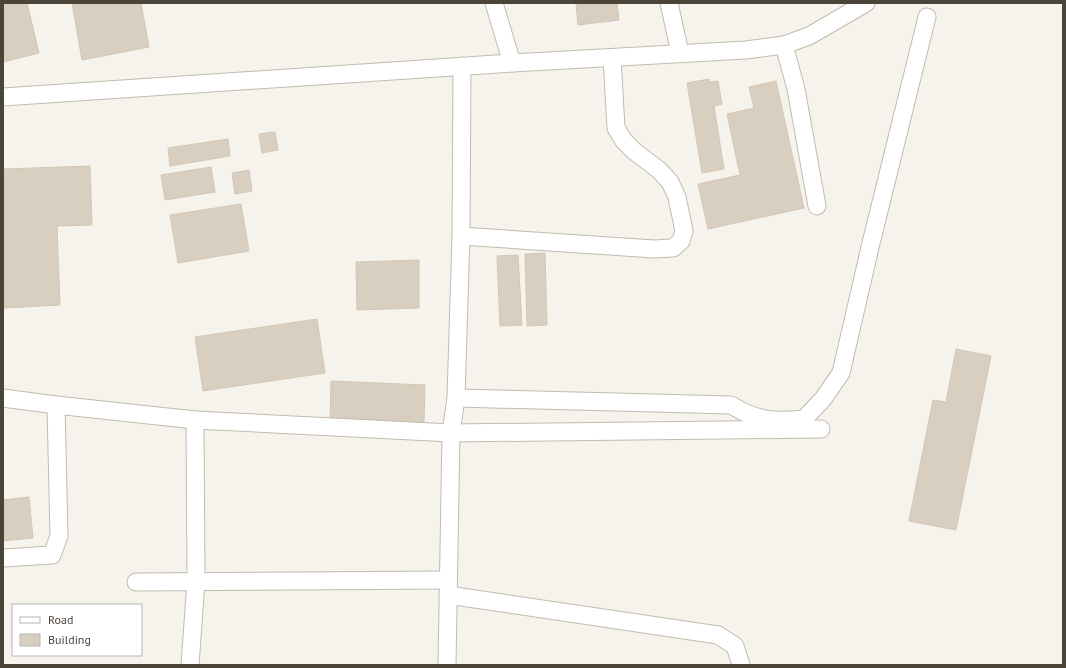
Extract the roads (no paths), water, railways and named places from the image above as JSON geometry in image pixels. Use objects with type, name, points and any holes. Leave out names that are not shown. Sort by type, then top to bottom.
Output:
[{"type":"street","points":[[494,3],[512,63]]},
{"type":"street","points":[[669,3],[680,53]]},
{"type":"street","points":[[3,97],[462,66],[746,50],[784,45],[809,36],[866,3]]},
{"type":"street","points":[[456,398],[731,405],[748,415],[771,420],[779,421],[804,419],[823,399],[841,373],[871,243],[927,17]]},
{"type":"street","points":[[784,45],[796,89],[817,206]]},
{"type":"street","points":[[461,236],[654,249],[672,248],[681,241],[684,231],[677,197],[670,182],[624,141],[616,128],[612,58]]},
{"type":"street","points":[[447,665],[451,433],[456,398],[461,236],[462,66]]},
{"type":"street","points":[[3,398],[195,420],[451,433],[821,429]]},
{"type":"street","points":[[3,558],[52,555],[59,536],[56,405]]},
{"type":"street","points":[[190,665],[196,581],[195,420]]},
{"type":"street","points":[[136,582],[196,581],[448,587],[718,635],[735,646],[741,665]]}]
